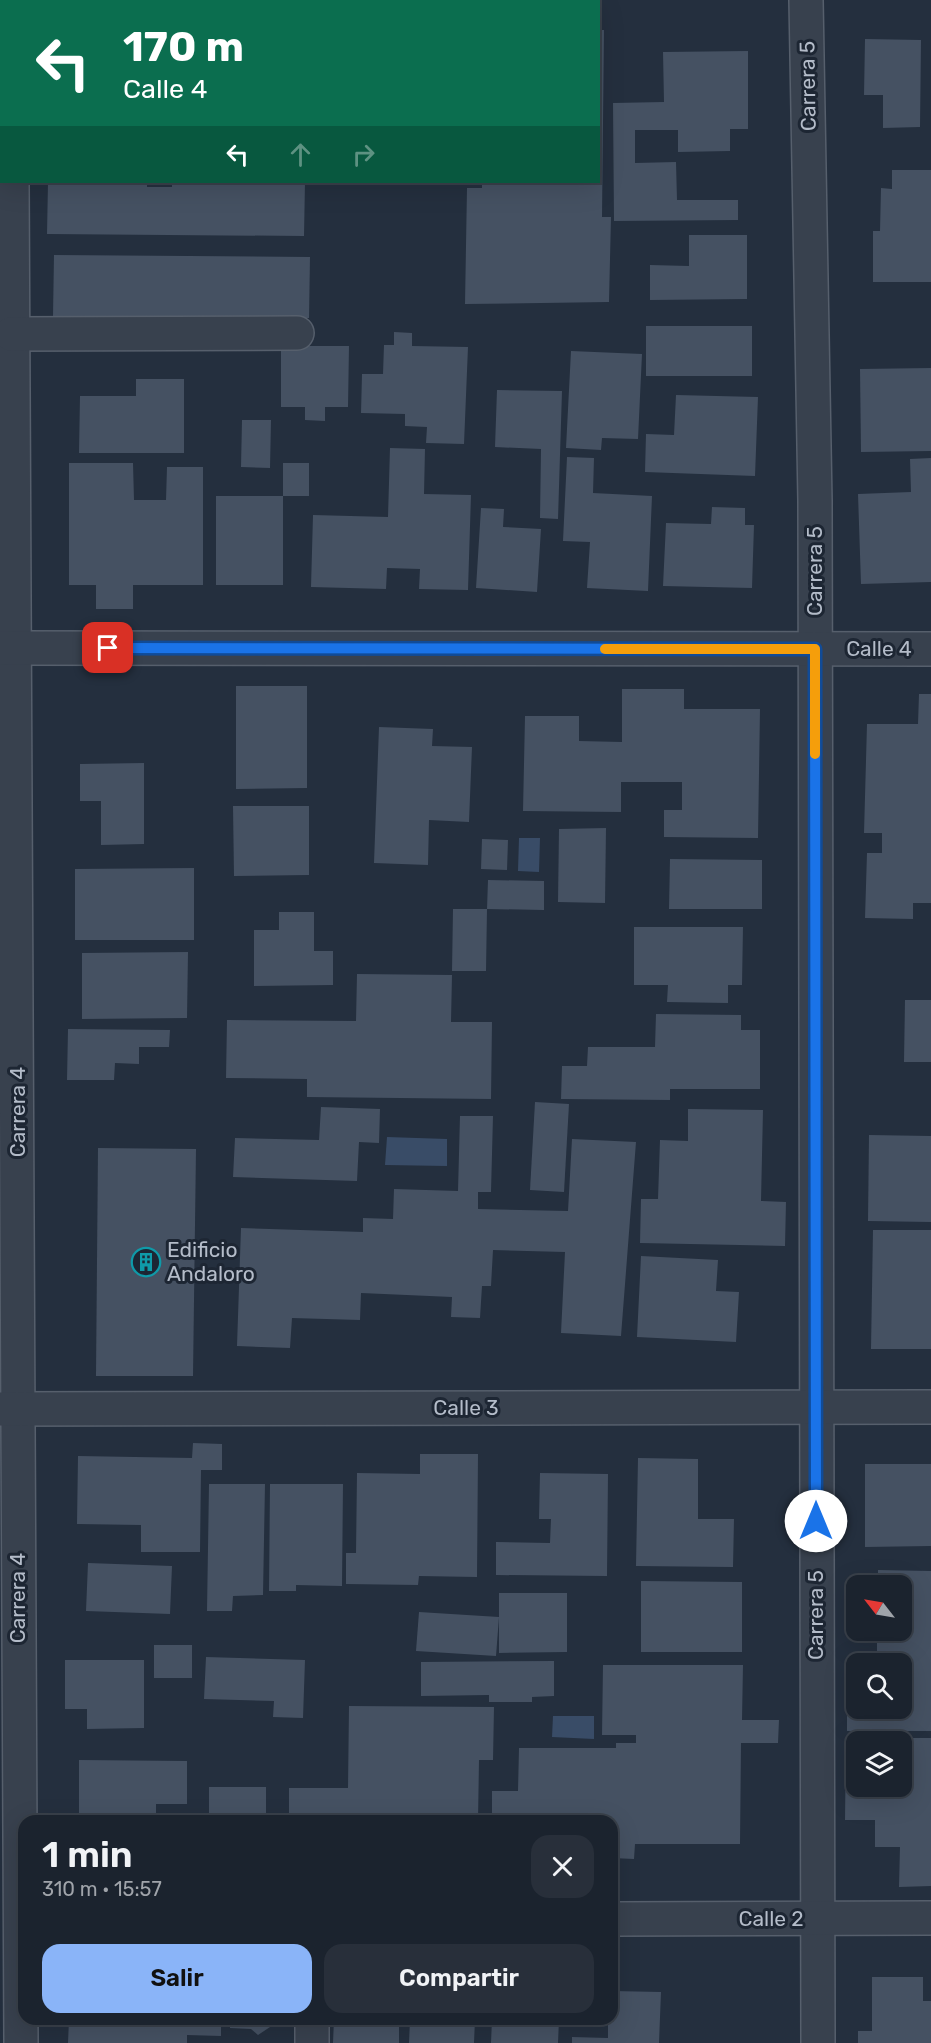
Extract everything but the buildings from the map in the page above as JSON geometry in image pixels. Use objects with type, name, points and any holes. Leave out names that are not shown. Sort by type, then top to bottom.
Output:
[{"type":"street","name":"Carrera 5","points":[[806,0],[815,649],[818,2043]]},
{"type":"street","name":"Carrera 4","points":[[12,183],[7,648],[9,1408],[15,1918],[18,1980]]},
{"type":"street","points":[[12,334],[297,333]]},
{"type":"street","name":"Calle 4","points":[[7,648],[931,649]]},
{"type":"street","name":"Calle 3","points":[[9,1408],[931,1407]]},
{"type":"street","name":"Calle 2","points":[[618,1919],[931,1918]]},
{"type":"street","name":"Carrera 4","points":[[20,2025],[21,2043]]},
{"type":"street","points":[[312,2025],[312,2043]]},
{"type":"water","points":[[519,838],[540,838],[539,872],[518,871]]},
{"type":"water","points":[[387,1137],[447,1139],[447,1166],[385,1165]]},
{"type":"water","points":[[553,1716],[594,1716],[594,1739],[552,1737]]},
{"type":"slow traffic","points":[[605,649],[815,649],[815,754]]},
{"type":"place","name":"Edificio Andaloro","points":[[146,1262]]},
{"type":"route","points":[[108,648],[815,649],[816,1521]]}]
